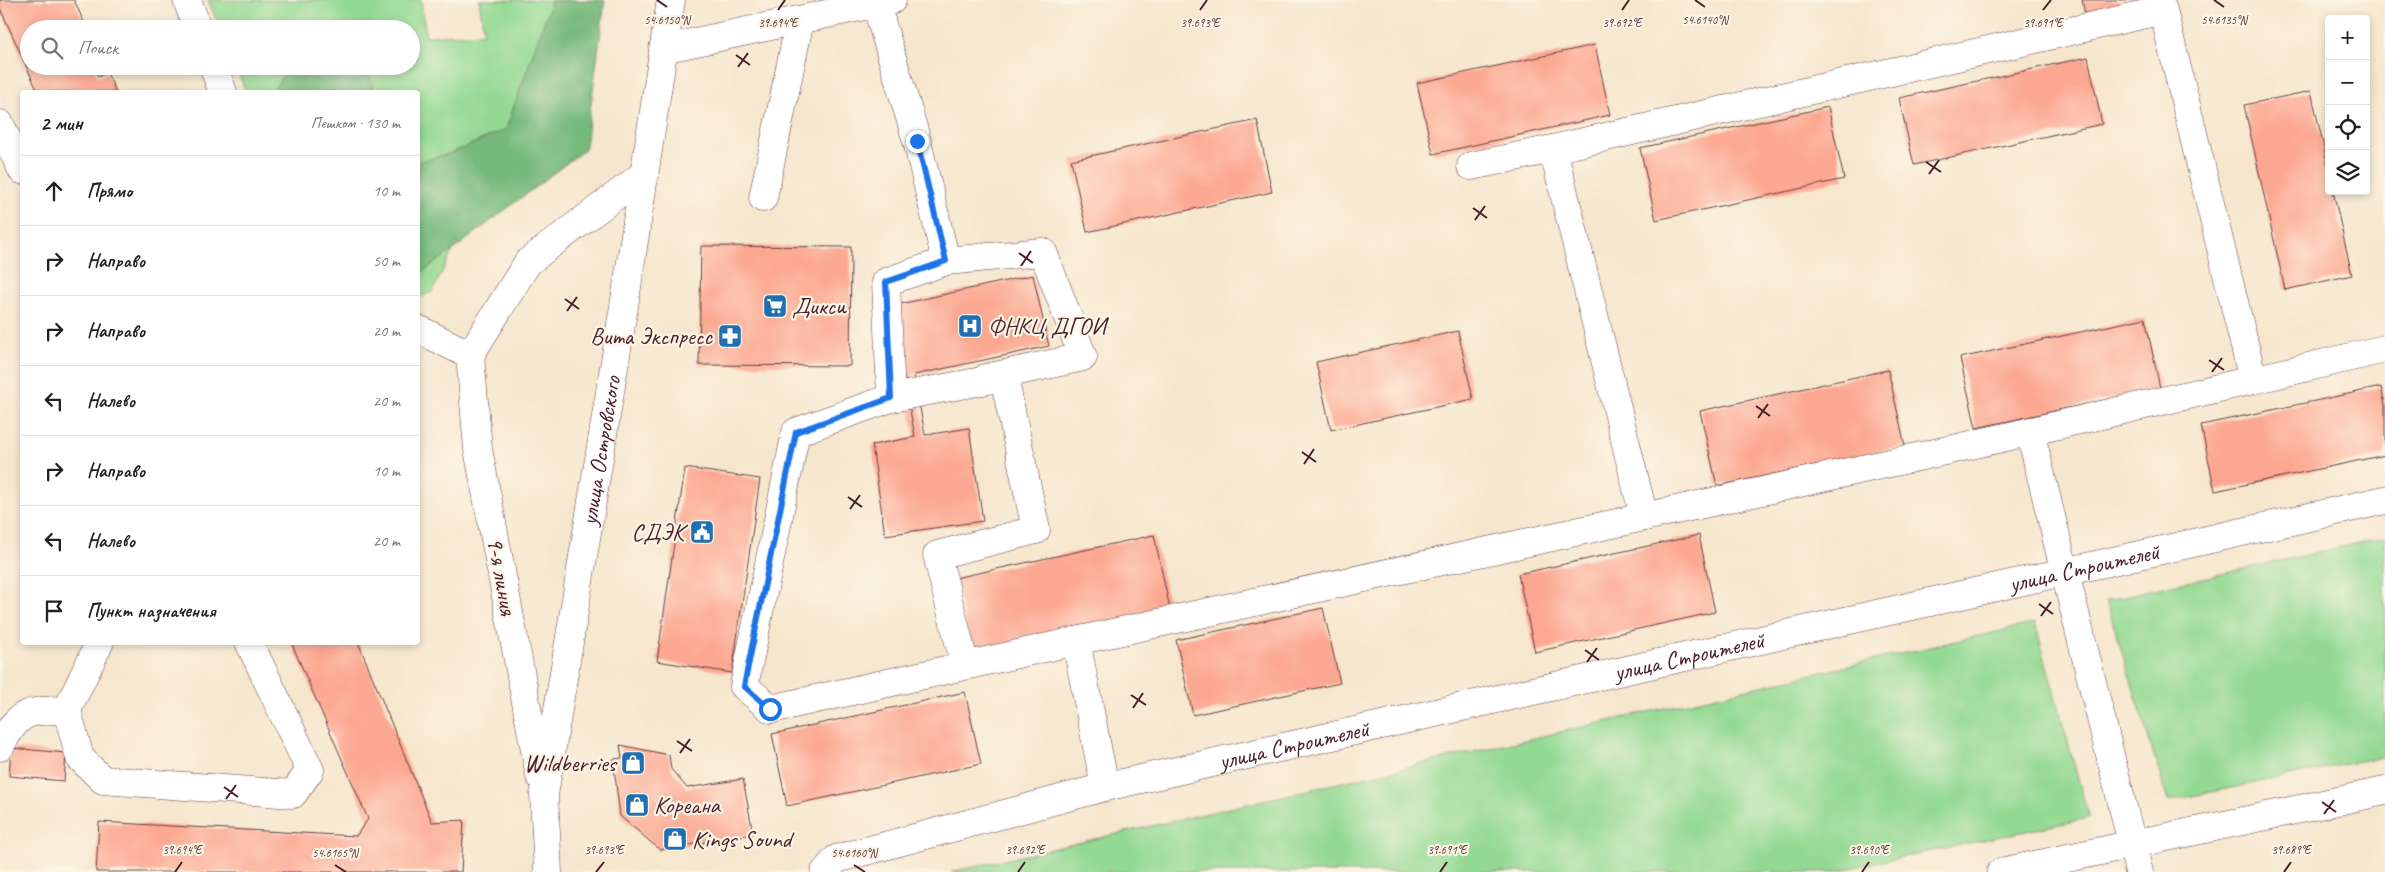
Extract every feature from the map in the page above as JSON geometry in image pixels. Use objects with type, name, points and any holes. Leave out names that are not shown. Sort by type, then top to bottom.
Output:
[{"type":"street","points":[[187,0],[195,20]]},
{"type":"street","name":"улица Островского","points":[[548,872],[544,795],[625,300],[671,0]]},
{"type":"street","points":[[663,49],[884,2],[946,261]]},
{"type":"street","points":[[1471,166],[2163,10],[2253,380]]},
{"type":"street","points":[[763,198],[800,20]]},
{"type":"street","points":[[216,75],[222,90]]},
{"type":"street","points":[[0,124],[20,166]]},
{"type":"street","points":[[1553,149],[1644,517]]},
{"type":"street","points":[[420,330],[470,355],[528,262],[643,175]]},
{"type":"street","points":[[891,398],[886,282],[946,261],[1043,252],[1083,357],[891,398],[796,432],[744,686],[770,709],[2030,431],[2385,349]]},
{"type":"street","name":"9-я линия","points":[[470,355],[478,449],[544,795]]},
{"type":"street","points":[[891,398],[1004,377],[1036,530],[937,555],[965,666]]},
{"type":"street","points":[[2030,431],[2139,872]]},
{"type":"street","name":"улица Строителей","points":[[825,872],[836,859],[1105,787],[2385,500]]},
{"type":"street","points":[[1076,641],[1105,787]]},
{"type":"street","points":[[99,645],[67,710],[80,758],[103,780],[293,794],[310,770],[250,645]]},
{"type":"street","points":[[0,747],[12,724],[34,710],[67,710]]},
{"type":"street","points":[[2001,872],[2385,790]]},
{"type":"green space","points":[[208,0],[421,0],[426,36],[484,33],[479,0],[552,0],[506,129],[452,153],[420,161],[420,90],[374,90],[370,75],[420,75],[420,20],[216,20]]},
{"type":"green space","points":[[552,0],[605,0],[585,149],[420,274],[420,161],[452,153],[506,129]]},
{"type":"green space","points":[[239,75],[283,75],[273,90],[245,90]]},
{"type":"green space","points":[[283,75],[370,75],[374,90],[273,90]]},
{"type":"green space","points":[[453,250],[432,292],[420,297],[420,274]]},
{"type":"green space","points":[[2385,537],[2385,756],[2168,801],[2106,600]]},
{"type":"green space","points":[[2035,623],[2089,818],[1831,872],[951,872]]},
{"type":"building","points":[[0,0],[74,0],[83,20],[20,20],[20,52],[0,8]]},
{"type":"building","points":[[2082,0],[2148,0],[2085,14]]},
{"type":"building","points":[[1595,45],[1610,115],[1433,154],[1417,83]]},
{"type":"building","points":[[2088,57],[2102,124],[1914,165],[1899,98]]},
{"type":"building","points":[[30,75],[97,75],[98,77],[108,75],[115,90],[37,90]]},
{"type":"building","points":[[2311,91],[2325,152],[2325,195],[2334,195],[2352,275],[2285,290],[2244,105]]},
{"type":"building","points":[[1828,107],[1844,179],[1656,220],[1640,148]]},
{"type":"building","points":[[1257,120],[1272,192],[1087,232],[1071,160]]},
{"type":"building","name":"Дикси","points":[[701,246],[851,247],[850,366],[699,365]]},
{"type":"building","points":[[1033,275],[1049,346],[914,375],[925,435],[969,428],[983,521],[885,535],[872,445],[915,437],[891,306]]},
{"type":"building","points":[[2145,318],[2160,388],[1976,428],[1960,358]]},
{"type":"building","points":[[1458,331],[1473,399],[1331,430],[1316,362]]},
{"type":"building","points":[[1888,370],[1905,446],[1717,486],[1700,411]]},
{"type":"building","points":[[2381,387],[2385,405],[2385,455],[2215,491],[2201,425]]},
{"type":"building","points":[[685,468],[760,479],[732,673],[657,661]]},
{"type":"building","points":[[1154,535],[1170,609],[972,652],[955,578]]},
{"type":"building","points":[[1699,535],[1715,612],[1535,652],[1518,574]]},
{"type":"building","points":[[1323,608],[1340,683],[1193,715],[1176,640]]},
{"type":"building","points":[[292,645],[359,645],[432,822],[464,820],[461,872],[96,872],[99,822],[356,836],[368,819]]},
{"type":"building","points":[[965,692],[981,764],[787,806],[772,734]]},
{"type":"building","points":[[620,745],[669,755],[671,769],[687,788],[743,779],[753,834],[660,850],[620,816],[613,759],[622,758]]},
{"type":"building","points":[[11,748],[66,753],[64,781],[9,776]]},
{"type":"place","name":"Дикси","points":[[775,306]]},
{"type":"place","name":"ФНКЦ ДГОИ","points":[[970,326]]},
{"type":"place","name":"Вита Экспресс","points":[[730,336]]},
{"type":"place","name":"СДЭК","points":[[702,532]]},
{"type":"place","name":"Wildberries","points":[[633,763]]},
{"type":"place","name":"Кореана","points":[[637,805]]},
{"type":"place","name":"Kings Sound","points":[[675,839]]},
{"type":"route","points":[[770,709],[744,686],[796,432],[891,398],[886,282],[946,261],[917,141]]}]
